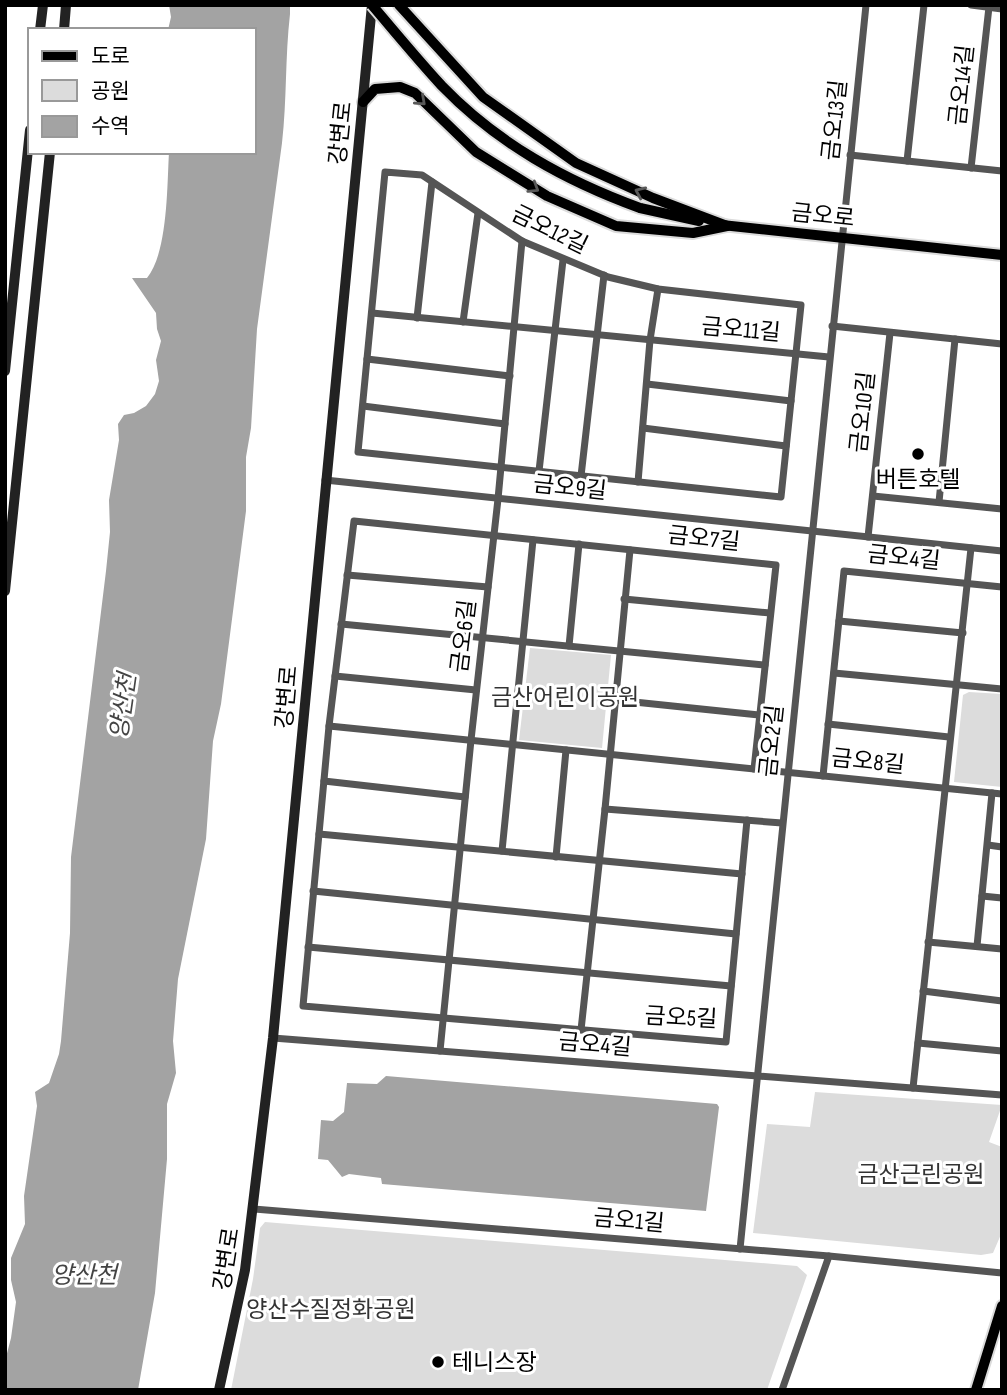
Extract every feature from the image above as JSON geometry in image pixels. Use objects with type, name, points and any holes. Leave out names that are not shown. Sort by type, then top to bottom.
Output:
[{"type":"main road","name":"금오로","points":[[372,5],[443,86],[491,130],[564,177],[640,208],[727,226],[1002,255]]},
{"type":"main road","points":[[399,5],[483,97],[576,163],[653,198],[727,226]]},
{"type":"main road","points":[[363,102],[375,89],[400,87],[415,93],[475,152],[547,196],[616,226],[693,233],[727,226]]},
{"type":"main road","points":[[976,1390],[1002,1306]]},
{"type":"street","points":[[40,28],[43,5]]},
{"type":"street","points":[[64,28],[66,5]]},
{"type":"street","name":"강변로","points":[[219,1390],[245,1270],[273,1038],[372,5]]},
{"type":"street","name":"금오13길","points":[[840,238],[866,5]]},
{"type":"street","name":"금오14길","points":[[907,161],[924,5]]},
{"type":"street","points":[[971,5],[1002,9]]},
{"type":"street","name":"금오14길","points":[[971,168],[989,7]]},
{"type":"street","points":[[5,371],[28,148]]},
{"type":"street","points":[[5,591],[50,154]]},
{"type":"street","points":[[850,155],[1002,171]]},
{"type":"street","name":"금오12길","points":[[385,172],[422,175],[432,182],[522,241],[604,275],[658,289],[801,305],[781,497],[358,452],[385,172]]},
{"type":"street","points":[[417,318],[432,182]]},
{"type":"street","points":[[463,322],[478,214]]},
{"type":"street","name":"금오2길","points":[[740,1249],[840,238]]},
{"type":"street","points":[[501,467],[522,241]]},
{"type":"street","points":[[539,471],[563,260]]},
{"type":"street","points":[[581,475],[604,275]]},
{"type":"street","points":[[638,482],[650,340],[658,289]]},
{"type":"street","name":"금오11길","points":[[372,313],[829,357]]},
{"type":"street","points":[[832,326],[1002,344]]},
{"type":"street","name":"금오10길","points":[[869,537],[890,332]]},
{"type":"street","points":[[939,502],[955,339]]},
{"type":"street","points":[[367,359],[510,376]]},
{"type":"street","points":[[647,384],[791,401]]},
{"type":"street","points":[[363,405],[505,424]]},
{"type":"street","points":[[643,428],[786,446]]},
{"type":"street","name":"금오6길","points":[[471,740],[501,467]]},
{"type":"street","name":"금오9길","points":[[325,480],[811,531]]},
{"type":"street","points":[[873,496],[1002,509]]},
{"type":"street","name":"금오7길","points":[[329,726],[354,521],[776,565],[754,769]]},
{"type":"street","points":[[811,531],[1002,551]]},
{"type":"street","points":[[502,851],[533,540]]},
{"type":"street","points":[[569,646],[579,544]]},
{"type":"street","name":"금오4길","points":[[955,684],[971,548]]},
{"type":"street","points":[[581,1030],[629,550]]},
{"type":"street","name":"금오4길","points":[[823,776],[844,571],[1002,587]]},
{"type":"street","points":[[347,575],[488,587]]},
{"type":"street","points":[[625,599],[770,613]]},
{"type":"street","points":[[839,621],[963,633]]},
{"type":"street","points":[[341,624],[765,665]]},
{"type":"street","points":[[834,673],[1002,689]]},
{"type":"street","points":[[335,676],[476,691]]},
{"type":"street","points":[[913,1088],[955,684]]},
{"type":"street","points":[[615,700],[760,715]]},
{"type":"street","points":[[828,724],[950,737]]},
{"type":"street","points":[[329,726],[787,772]]},
{"type":"street","name":"금오5길","points":[[329,726],[303,1006],[726,1042],[747,820]]},
{"type":"street","points":[[440,1051],[471,740]]},
{"type":"street","points":[[556,856],[566,750]]},
{"type":"street","name":"금오8길","points":[[787,772],[1002,794]]},
{"type":"street","points":[[324,781],[465,797]]},
{"type":"street","points":[[976,946],[992,793]]},
{"type":"street","points":[[605,809],[782,823]]},
{"type":"street","points":[[319,834],[742,874]]},
{"type":"street","points":[[988,845],[1002,847]]},
{"type":"street","points":[[313,891],[736,934]]},
{"type":"street","points":[[982,896],[1002,898]]},
{"type":"street","points":[[928,942],[1002,949]]},
{"type":"street","name":"금오5길","points":[[308,947],[732,986]]},
{"type":"street","points":[[923,992],[1002,1001]]},
{"type":"street","name":"금오4길","points":[[273,1038],[1002,1095]]},
{"type":"street","points":[[918,1043],[1002,1051]]},
{"type":"street","name":"금오1길","points":[[253,1209],[829,1256],[1002,1273]]},
{"type":"street","points":[[782,1390],[829,1256]]},
{"type":"green space","name":"금산어린이공원","points":[[530,648],[611,655],[602,748],[519,740]]},
{"type":"green space","points":[[969,692],[1002,694],[1002,787],[954,782],[963,695]]},
{"type":"green space","name":"금산근린공원","points":[[815,1092],[1002,1105],[989,1142],[1002,1147],[1002,1232],[993,1253],[981,1255],[753,1233],[767,1124],[810,1127]]},
{"type":"green space","name":"양산수질정화공원","points":[[265,1222],[797,1266],[807,1275],[767,1390],[231,1390],[260,1228]]},
{"type":"water","name":"양산천","points":[[169,5],[290,5],[282,143],[257,329],[251,428],[246,457],[246,511],[221,704],[213,741],[206,839],[178,979],[173,1041],[176,1073],[167,1104],[167,1159],[155,1293],[138,1390],[5,1390],[5,1361],[16,1302],[11,1280],[11,1258],[25,1224],[24,1196],[37,1106],[35,1092],[49,1083],[61,1041],[70,933],[71,857],[106,571],[110,532],[109,500],[119,440],[118,424],[124,415],[146,406],[155,394],[159,381],[156,360],[161,341],[156,313],[132,278],[147,278],[159,252],[165,218],[169,154],[256,154],[256,28],[168,28],[171,17]]},
{"type":"water","points":[[386,1076],[717,1104],[719,1107],[706,1211],[382,1184],[381,1178],[349,1174],[342,1177],[328,1160],[318,1159],[321,1120],[333,1121],[344,1112],[347,1083],[377,1084]]},
{"type":"place","name":"버튼호텔","points":[[918,454]]},
{"type":"place","name":"테니스장","points":[[438,1362]]}]
